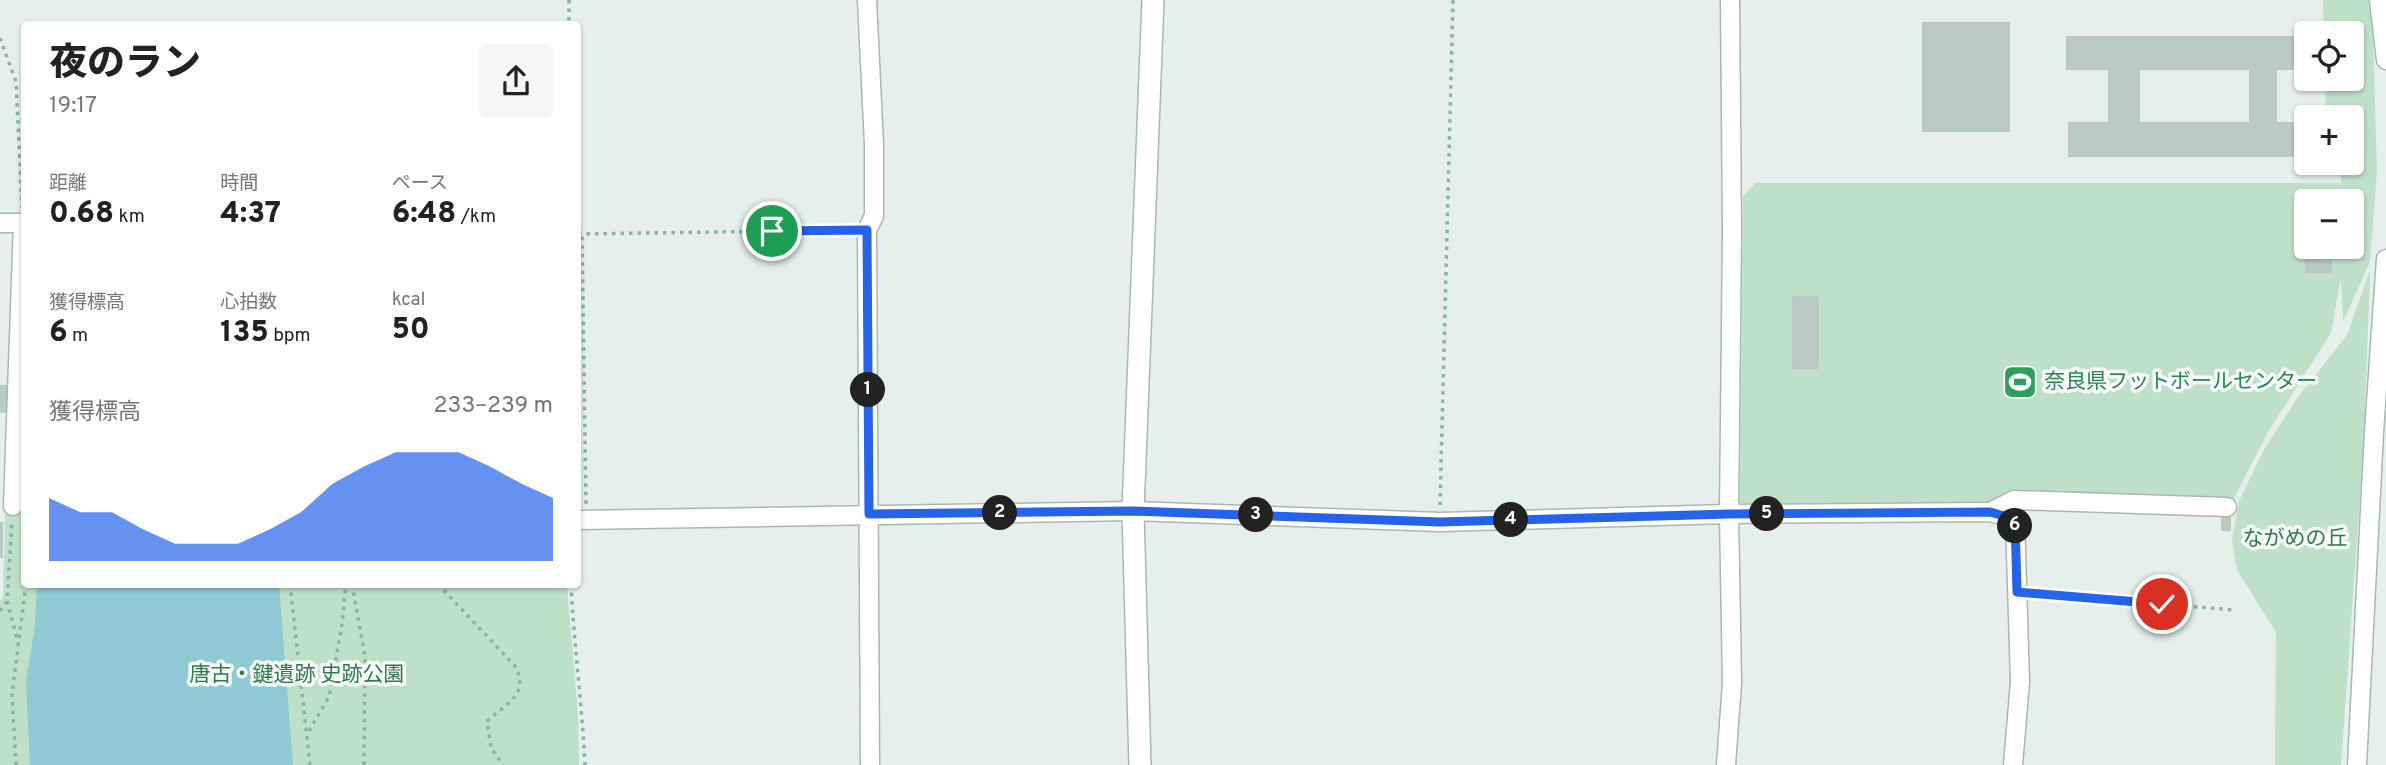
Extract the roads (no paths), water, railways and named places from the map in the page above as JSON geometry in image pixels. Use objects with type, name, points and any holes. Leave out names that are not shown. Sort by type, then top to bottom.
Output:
[{"type":"street","points":[[867,0],[874,145],[874,216],[867,230],[870,765]]},
{"type":"street","points":[[1140,765],[1133,511],[1153,0]]},
{"type":"street","points":[[1726,765],[1732,683],[1729,514],[1732,244],[1730,0]]},
{"type":"street","points":[[2379,0],[2386,60]]},
{"type":"street","points":[[0,223],[21,223]]},
{"type":"street","points":[[2357,765],[2386,259]]},
{"type":"street","points":[[13,506],[21,280]]},
{"type":"street","points":[[1990,512],[2014,499],[2227,507]]},
{"type":"street","points":[[582,520],[1133,511],[1440,522],[1729,514],[1990,512],[2015,519],[2020,682],[2013,765]]},
{"type":"water","points":[[37,588],[279,588],[293,765],[30,765],[26,682],[35,625]]},
{"type":"place","name":"奈良県フットボールセンター","points":[[2020,382]]},
{"type":"park label","name":"ながめの丘","points":[[2295,539]]},
{"type":"park label","name":"唐古・鍵遺跡 史跡公園","points":[[297,675]]}]
